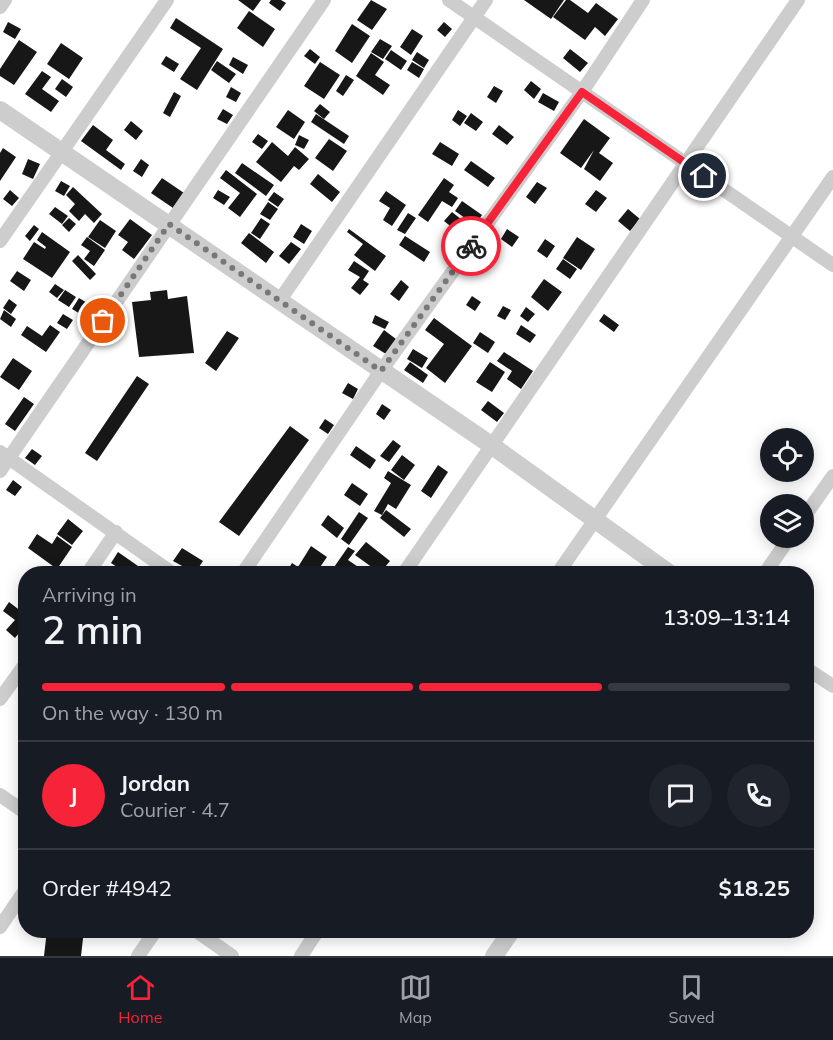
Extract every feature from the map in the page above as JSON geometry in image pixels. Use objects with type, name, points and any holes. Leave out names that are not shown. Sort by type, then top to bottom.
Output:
[{"type":"street","points":[[0,7],[5,0]]},
{"type":"street","points":[[0,241],[166,0]]},
{"type":"street","points":[[0,471],[4,455],[169,224],[324,0]]},
{"type":"street","points":[[449,0],[793,235],[833,265]]},
{"type":"street","points":[[280,300],[486,0]]},
{"type":"street","points":[[248,566],[381,371],[582,92],[643,0]]},
{"type":"street","points":[[409,566],[798,0]]},
{"type":"street","points":[[0,110],[491,445],[660,566]]},
{"type":"street","points":[[563,566],[833,177]]},
{"type":"street","points":[[4,455],[162,566]]},
{"type":"street","points":[[814,503],[833,476]]},
{"type":"street","points":[[93,566],[116,532]]},
{"type":"street","points":[[770,566],[782,548]]},
{"type":"street","points":[[0,699],[18,674]]},
{"type":"street","points":[[814,674],[833,686]]},
{"type":"street","points":[[0,795],[18,807]]},
{"type":"street","points":[[0,927],[18,901]]},
{"type":"street","points":[[138,956],[150,938]]},
{"type":"street","points":[[206,938],[232,956]]},
{"type":"street","points":[[301,956],[313,938]]},
{"type":"street","points":[[494,956],[506,938]]},
{"type":"building","points":[[238,0],[261,0],[253,11]]},
{"type":"building","points":[[271,0],[281,0],[286,3],[280,11],[269,3]]},
{"type":"building","points":[[371,0],[387,9],[372,30],[357,20]]},
{"type":"building","points":[[524,0],[564,0],[551,19]]},
{"type":"building","points":[[566,0],[570,0],[588,13],[596,3],[618,19],[605,36],[595,27],[585,40],[553,17]]},
{"type":"building","points":[[249,11],[275,29],[263,47],[237,28]]},
{"type":"building","points":[[176,18],[223,49],[197,90],[180,79],[201,48],[170,28]]},
{"type":"building","points":[[8,22],[21,29],[15,39],[3,32]]},
{"type":"building","points":[[444,22],[452,29],[445,37],[437,30]]},
{"type":"building","points":[[352,24],[370,36],[352,63],[335,51]]},
{"type":"building","points":[[412,29],[423,36],[411,55],[400,47]]},
{"type":"building","points":[[380,39],[392,46],[383,59],[371,52]]},
{"type":"building","points":[[19,40],[37,52],[14,85],[0,76],[0,69]]},
{"type":"building","points":[[61,43],[83,58],[69,79],[47,64]]},
{"type":"building","points":[[310,49],[320,57],[315,64],[304,56]]},
{"type":"building","points":[[570,49],[588,63],[580,72],[563,58]]},
{"type":"building","points":[[391,50],[407,61],[401,70],[385,59]]},
{"type":"building","points":[[417,52],[429,60],[424,68],[412,60]]},
{"type":"building","points":[[371,53],[384,62],[375,75],[390,85],[383,95],[356,76]]},
{"type":"building","points":[[166,56],[179,64],[174,72],[161,64]]},
{"type":"building","points":[[233,57],[248,65],[243,74],[229,65]]},
{"type":"building","points":[[217,61],[236,74],[229,83],[211,70]]},
{"type":"building","points":[[320,62],[340,75],[324,99],[304,86]]},
{"type":"building","points":[[412,62],[424,69],[419,78],[407,70]]},
{"type":"building","points":[[42,71],[51,77],[42,89],[59,101],[51,112],[25,94]]},
{"type":"building","points":[[346,75],[354,80],[343,96],[336,91]]},
{"type":"building","points":[[62,79],[73,87],[66,97],[55,89]]},
{"type":"building","points":[[531,81],[541,89],[534,99],[524,90]]},
{"type":"building","points":[[494,86],[503,91],[496,103],[487,97]]},
{"type":"building","points":[[231,87],[241,93],[236,102],[226,97]]},
{"type":"building","points":[[174,92],[181,96],[170,117],[163,113]]},
{"type":"building","points":[[543,93],[559,102],[554,111],[538,102]]},
{"type":"building","points":[[320,104],[330,112],[324,119],[314,111]]},
{"type":"building","points":[[223,109],[233,115],[227,124],[217,119]]},
{"type":"building","points":[[288,110],[305,122],[294,139],[276,127]]},
{"type":"building","points":[[458,110],[467,116],[460,126],[452,120]]},
{"type":"building","points":[[471,113],[483,122],[476,131],[464,123]]},
{"type":"building","points":[[316,114],[349,136],[344,144],[311,122]]},
{"type":"building","points":[[584,119],[610,138],[599,153],[613,163],[600,181],[584,169],[594,150],[581,168],[560,153]]},
{"type":"building","points":[[131,121],[143,131],[136,140],[124,130]]},
{"type":"building","points":[[93,125],[113,140],[106,150],[125,164],[121,170],[81,141]]},
{"type":"building","points":[[499,125],[514,137],[507,145],[492,134]]},
{"type":"building","points":[[258,134],[268,141],[262,149],[252,142]]},
{"type":"building","points":[[299,135],[309,140],[304,149],[295,145]]},
{"type":"building","points":[[329,139],[347,151],[333,171],[315,158]]},
{"type":"building","points":[[272,142],[288,156],[295,147],[309,159],[299,170],[294,166],[281,182],[256,162]]},
{"type":"building","points":[[440,142],[459,154],[452,166],[432,154]]},
{"type":"building","points":[[3,148],[16,157],[0,181],[0,153]]},
{"type":"building","points":[[28,159],[40,164],[33,179],[22,174]]},
{"type":"building","points":[[141,159],[149,165],[142,177],[133,171]]},
{"type":"building","points":[[471,161],[495,178],[488,187],[464,170]]},
{"type":"building","points":[[242,163],[274,185],[266,196],[235,173]]},
{"type":"building","points":[[226,170],[257,194],[240,217],[228,208],[240,193],[220,178]]},
{"type":"building","points":[[318,174],[340,192],[332,202],[310,184]]},
{"type":"building","points":[[162,178],[184,193],[173,208],[151,193]]},
{"type":"building","points":[[444,178],[454,185],[449,192],[458,198],[452,207],[442,201],[428,222],[418,215]]},
{"type":"building","points":[[61,181],[70,186],[64,196],[55,191]]},
{"type":"building","points":[[537,182],[547,188],[535,204],[526,197]]},
{"type":"building","points":[[73,187],[102,214],[94,223],[85,214],[79,221],[69,211],[75,204],[66,195]]},
{"type":"building","points":[[10,190],[19,198],[12,206],[3,199]]},
{"type":"building","points":[[218,190],[230,197],[224,205],[213,198]]},
{"type":"building","points":[[596,190],[607,198],[596,212],[585,204]]},
{"type":"building","points":[[386,191],[406,205],[392,226],[383,220],[390,208],[379,201]]},
{"type":"building","points":[[274,192],[284,199],[278,207],[268,200]]},
{"type":"building","points":[[462,201],[482,215],[475,225],[455,211]]},
{"type":"building","points":[[268,202],[278,209],[270,220],[260,214]]},
{"type":"building","points":[[55,207],[68,216],[62,224],[49,214]]},
{"type":"building","points":[[628,209],[640,219],[630,231],[618,221]]},
{"type":"building","points":[[452,212],[462,220],[454,229],[444,221]]},
{"type":"building","points":[[408,213],[416,218],[405,234],[397,230]]},
{"type":"building","points":[[69,218],[76,224],[69,232],[62,225]]},
{"type":"building","points":[[261,218],[270,224],[260,239],[251,233]]},
{"type":"building","points":[[130,219],[152,235],[134,259],[122,250],[128,242],[118,235]]},
{"type":"building","points":[[100,220],[116,231],[105,248],[88,237]]},
{"type":"building","points":[[301,224],[312,231],[304,244],[293,237]]},
{"type":"building","points":[[34,225],[39,229],[30,241],[25,236]]},
{"type":"building","points":[[349,229],[386,256],[375,271],[354,255],[363,244],[347,232]]},
{"type":"building","points":[[507,229],[519,237],[512,247],[501,239]]},
{"type":"building","points":[[42,232],[70,252],[52,278],[23,259],[34,242],[45,249],[46,247],[37,240]]},
{"type":"building","points":[[249,233],[274,252],[266,263],[241,243]]},
{"type":"building","points":[[405,236],[430,252],[424,262],[399,245]]},
{"type":"building","points":[[87,237],[105,250],[94,266],[84,259],[90,251],[81,245]]},
{"type":"building","points":[[577,237],[595,249],[581,270],[563,258]]},
{"type":"building","points":[[545,239],[555,246],[547,258],[537,251]]},
{"type":"building","points":[[291,242],[301,249],[289,264],[279,256]]},
{"type":"building","points":[[78,255],[96,274],[90,280],[72,261]]},
{"type":"building","points":[[563,259],[577,269],[570,279],[556,269]]},
{"type":"building","points":[[354,261],[369,271],[363,280],[369,284],[360,295],[351,288],[360,277],[348,270]]},
{"type":"building","points":[[17,271],[31,280],[24,291],[10,281]]},
{"type":"building","points":[[544,279],[562,292],[548,311],[531,297]]},
{"type":"building","points":[[401,280],[409,287],[399,301],[390,294]]},
{"type":"building","points":[[55,284],[64,290],[57,298],[49,292]]},
{"type":"building","points":[[65,290],[76,297],[69,307],[58,300]]},
{"type":"building","points":[[167,290],[168,299],[187,296],[194,353],[139,357],[132,302],[151,300],[150,292]]},
{"type":"building","points":[[472,296],[481,302],[475,311],[466,305]]},
{"type":"building","points":[[79,298],[94,307],[87,318],[72,309]]},
{"type":"building","points":[[9,299],[17,305],[11,314],[3,308]]},
{"type":"building","points":[[503,306],[511,310],[505,320],[497,316]]},
{"type":"building","points":[[526,307],[535,314],[528,322],[520,316]]},
{"type":"building","points":[[4,310],[16,319],[11,327],[0,319]]},
{"type":"building","points":[[63,314],[73,320],[67,329],[57,323]]},
{"type":"building","points":[[604,314],[619,325],[614,332],[599,321]]},
{"type":"building","points":[[375,315],[389,322],[385,329],[372,323]]},
{"type":"building","points":[[434,318],[472,346],[445,383],[426,368],[444,344],[425,330]]},
{"type":"building","points":[[50,325],[60,332],[46,352],[21,335],[27,326],[42,336]]},
{"type":"building","points":[[521,325],[536,335],[530,343],[516,334]]},
{"type":"building","points":[[384,330],[396,339],[386,354],[373,346]]},
{"type":"building","points":[[227,331],[239,338],[216,371],[205,363]]},
{"type":"building","points":[[480,332],[495,342],[488,353],[473,343]]},
{"type":"building","points":[[413,349],[428,358],[422,368],[407,359]]},
{"type":"building","points":[[504,352],[533,371],[521,389],[507,379],[512,371],[497,361]]},
{"type":"building","points":[[13,358],[32,371],[19,390],[0,377]]},
{"type":"building","points":[[410,362],[428,375],[423,383],[404,370]]},
{"type":"building","points":[[490,362],[505,372],[492,392],[476,382]]},
{"type":"building","points":[[137,376],[149,384],[97,461],[85,453]]},
{"type":"building","points":[[348,383],[358,389],[353,399],[342,393]]},
{"type":"building","points":[[24,397],[34,404],[15,431],[5,424]]},
{"type":"building","points":[[488,401],[504,413],[497,422],[481,410]]},
{"type":"building","points":[[382,404],[391,410],[384,420],[376,414]]},
{"type":"building","points":[[325,419],[334,425],[328,434],[319,428]]},
{"type":"building","points":[[290,426],[309,440],[239,536],[219,522]]},
{"type":"building","points":[[393,440],[401,446],[389,462],[380,456]]},
{"type":"building","points":[[356,446],[376,460],[370,469],[350,455]]},
{"type":"building","points":[[32,449],[42,456],[35,465],[25,458]]},
{"type":"building","points":[[402,455],[415,465],[404,480],[391,470]]},
{"type":"building","points":[[438,465],[448,472],[431,498],[421,491]]},
{"type":"building","points":[[388,471],[411,485],[396,509],[388,504],[382,515],[374,511],[391,483],[384,478]]},
{"type":"building","points":[[13,480],[22,487],[15,496],[6,490]]},
{"type":"building","points":[[352,483],[368,494],[360,506],[344,495]]},
{"type":"building","points":[[386,510],[411,529],[404,537],[380,518]]},
{"type":"building","points":[[359,512],[368,518],[349,545],[341,539]]},
{"type":"building","points":[[328,515],[344,528],[337,538],[321,525]]},
{"type":"building","points":[[68,519],[83,531],[72,545],[57,534]]},
{"type":"building","points":[[37,534],[52,544],[57,536],[72,547],[59,566],[53,566],[28,548]]},
{"type":"building","points":[[366,542],[390,561],[386,566],[370,566],[355,555]]},
{"type":"building","points":[[311,546],[327,557],[321,566],[299,566]]},
{"type":"building","points":[[348,547],[355,551],[348,560],[357,566],[335,566]]},
{"type":"building","points":[[182,548],[203,561],[200,566],[182,566],[173,561]]},
{"type":"building","points":[[118,552],[138,566],[116,566],[111,563]]},
{"type":"building","points":[[9,602],[18,609],[18,634],[15,638],[6,630],[15,620],[3,611]]},
{"type":"building","points":[[46,938],[83,938],[81,956],[44,956]]},
{"type":"way so far","points":[[103,321],[169,224],[381,371],[471,246]]},
{"type":"route","points":[[471,246],[582,92],[704,176]]}]
